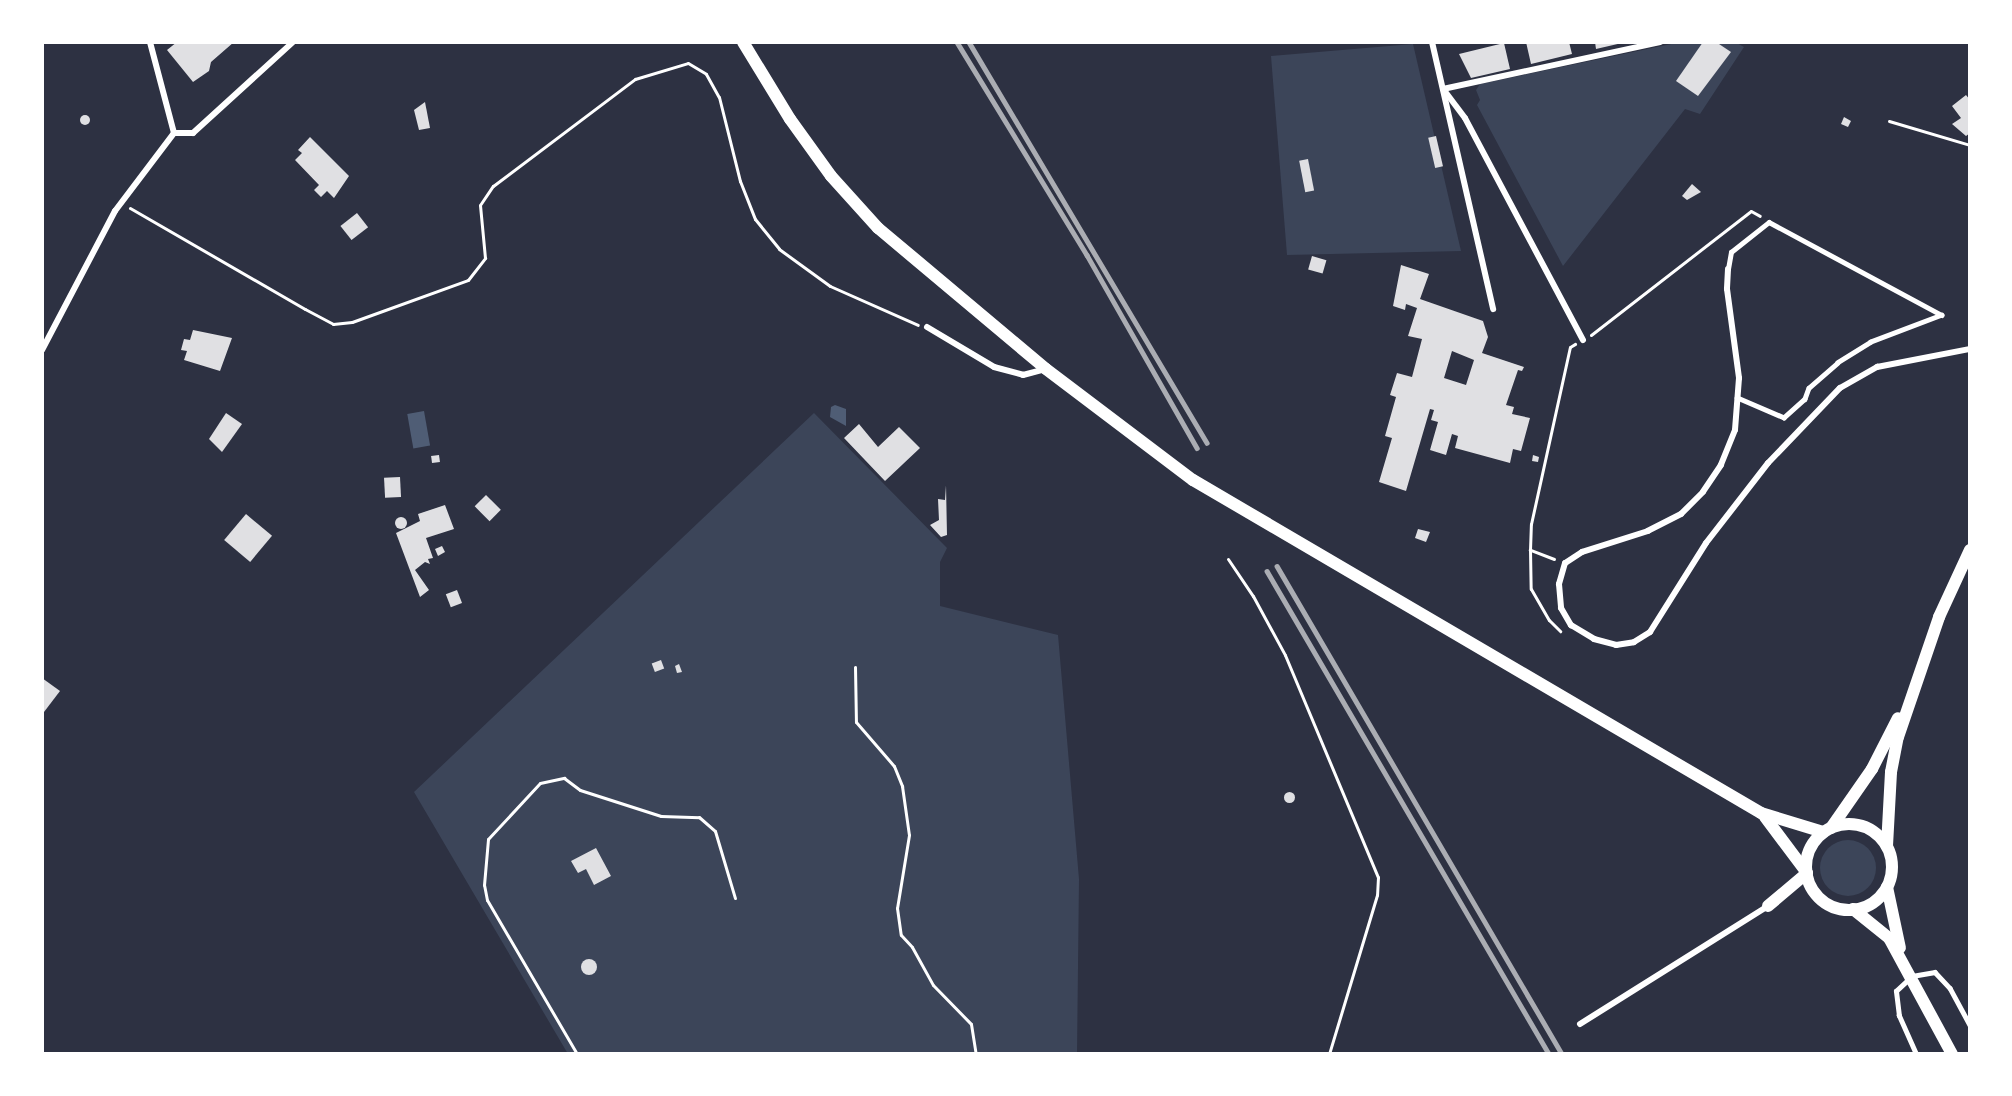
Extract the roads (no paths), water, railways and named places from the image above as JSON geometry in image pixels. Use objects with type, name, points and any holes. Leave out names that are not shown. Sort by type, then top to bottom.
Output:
[{"type":"main road","points":[[743,42],[790,119],[831,176],[878,228],[1046,369],[1193,480],[1761,813],[1827,830],[1846,824],[1863,825],[1877,834],[1887,846]]},
{"type":"main road","points":[[1768,906],[1796,893],[1815,893],[1839,908],[1853,909],[1879,898],[1887,887],[1892,874],[1887,846],[1891,772],[1910,696],[1939,616],[1970,550]]},
{"type":"main road","points":[[1768,906],[1807,873],[1810,851],[1872,769],[1910,696]]},
{"type":"main road","points":[[1761,813],[1807,873],[1815,893]]},
{"type":"main road","points":[[1887,887],[1902,958]]},
{"type":"main road","points":[[1853,909],[1872,921],[1902,958],[1952,1054]]},
{"type":"street","points":[[150,42],[174,133]]},
{"type":"street","points":[[174,133],[194,133],[293,42]]},
{"type":"street","points":[[1432,42],[1493,309]]},
{"type":"street","points":[[1443,89],[1660,42]]},
{"type":"street","points":[[1443,89],[1465,118],[1583,340]]},
{"type":"street","points":[[42,350],[121,202],[174,133]]},
{"type":"street","points":[[1728,268],[1737,398],[1735,430],[1722,465],[1689,507],[1648,531],[1582,552],[1566,563],[1559,584],[1561,608],[1571,625],[1594,639],[1616,645],[1634,642],[1650,632],[1706,543],[1768,463],[1840,388],[1877,367],[1970,349]]},
{"type":"street","points":[[927,327],[994,367],[1023,375],[1046,369]]},
{"type":"street","points":[[1580,1024],[1768,906]]},
{"type":"lane","points":[[1728,268],[1731,252],[1769,222],[1942,315],[1871,342],[1838,363],[1809,388],[1805,399],[1784,418],[1737,398]]},
{"type":"lane","points":[[1916,1054],[1899,1016],[1896,991],[1912,976],[1935,972],[1950,988],[1970,1025]]},
{"type":"railway","points":[[957,42],[1087,255],[1197,448]]},
{"type":"railway","points":[[969,42],[1207,443]]},
{"type":"railway","points":[[1277,566],[1562,1054]]},
{"type":"railway","points":[[1267,571],[1549,1054]]}]
